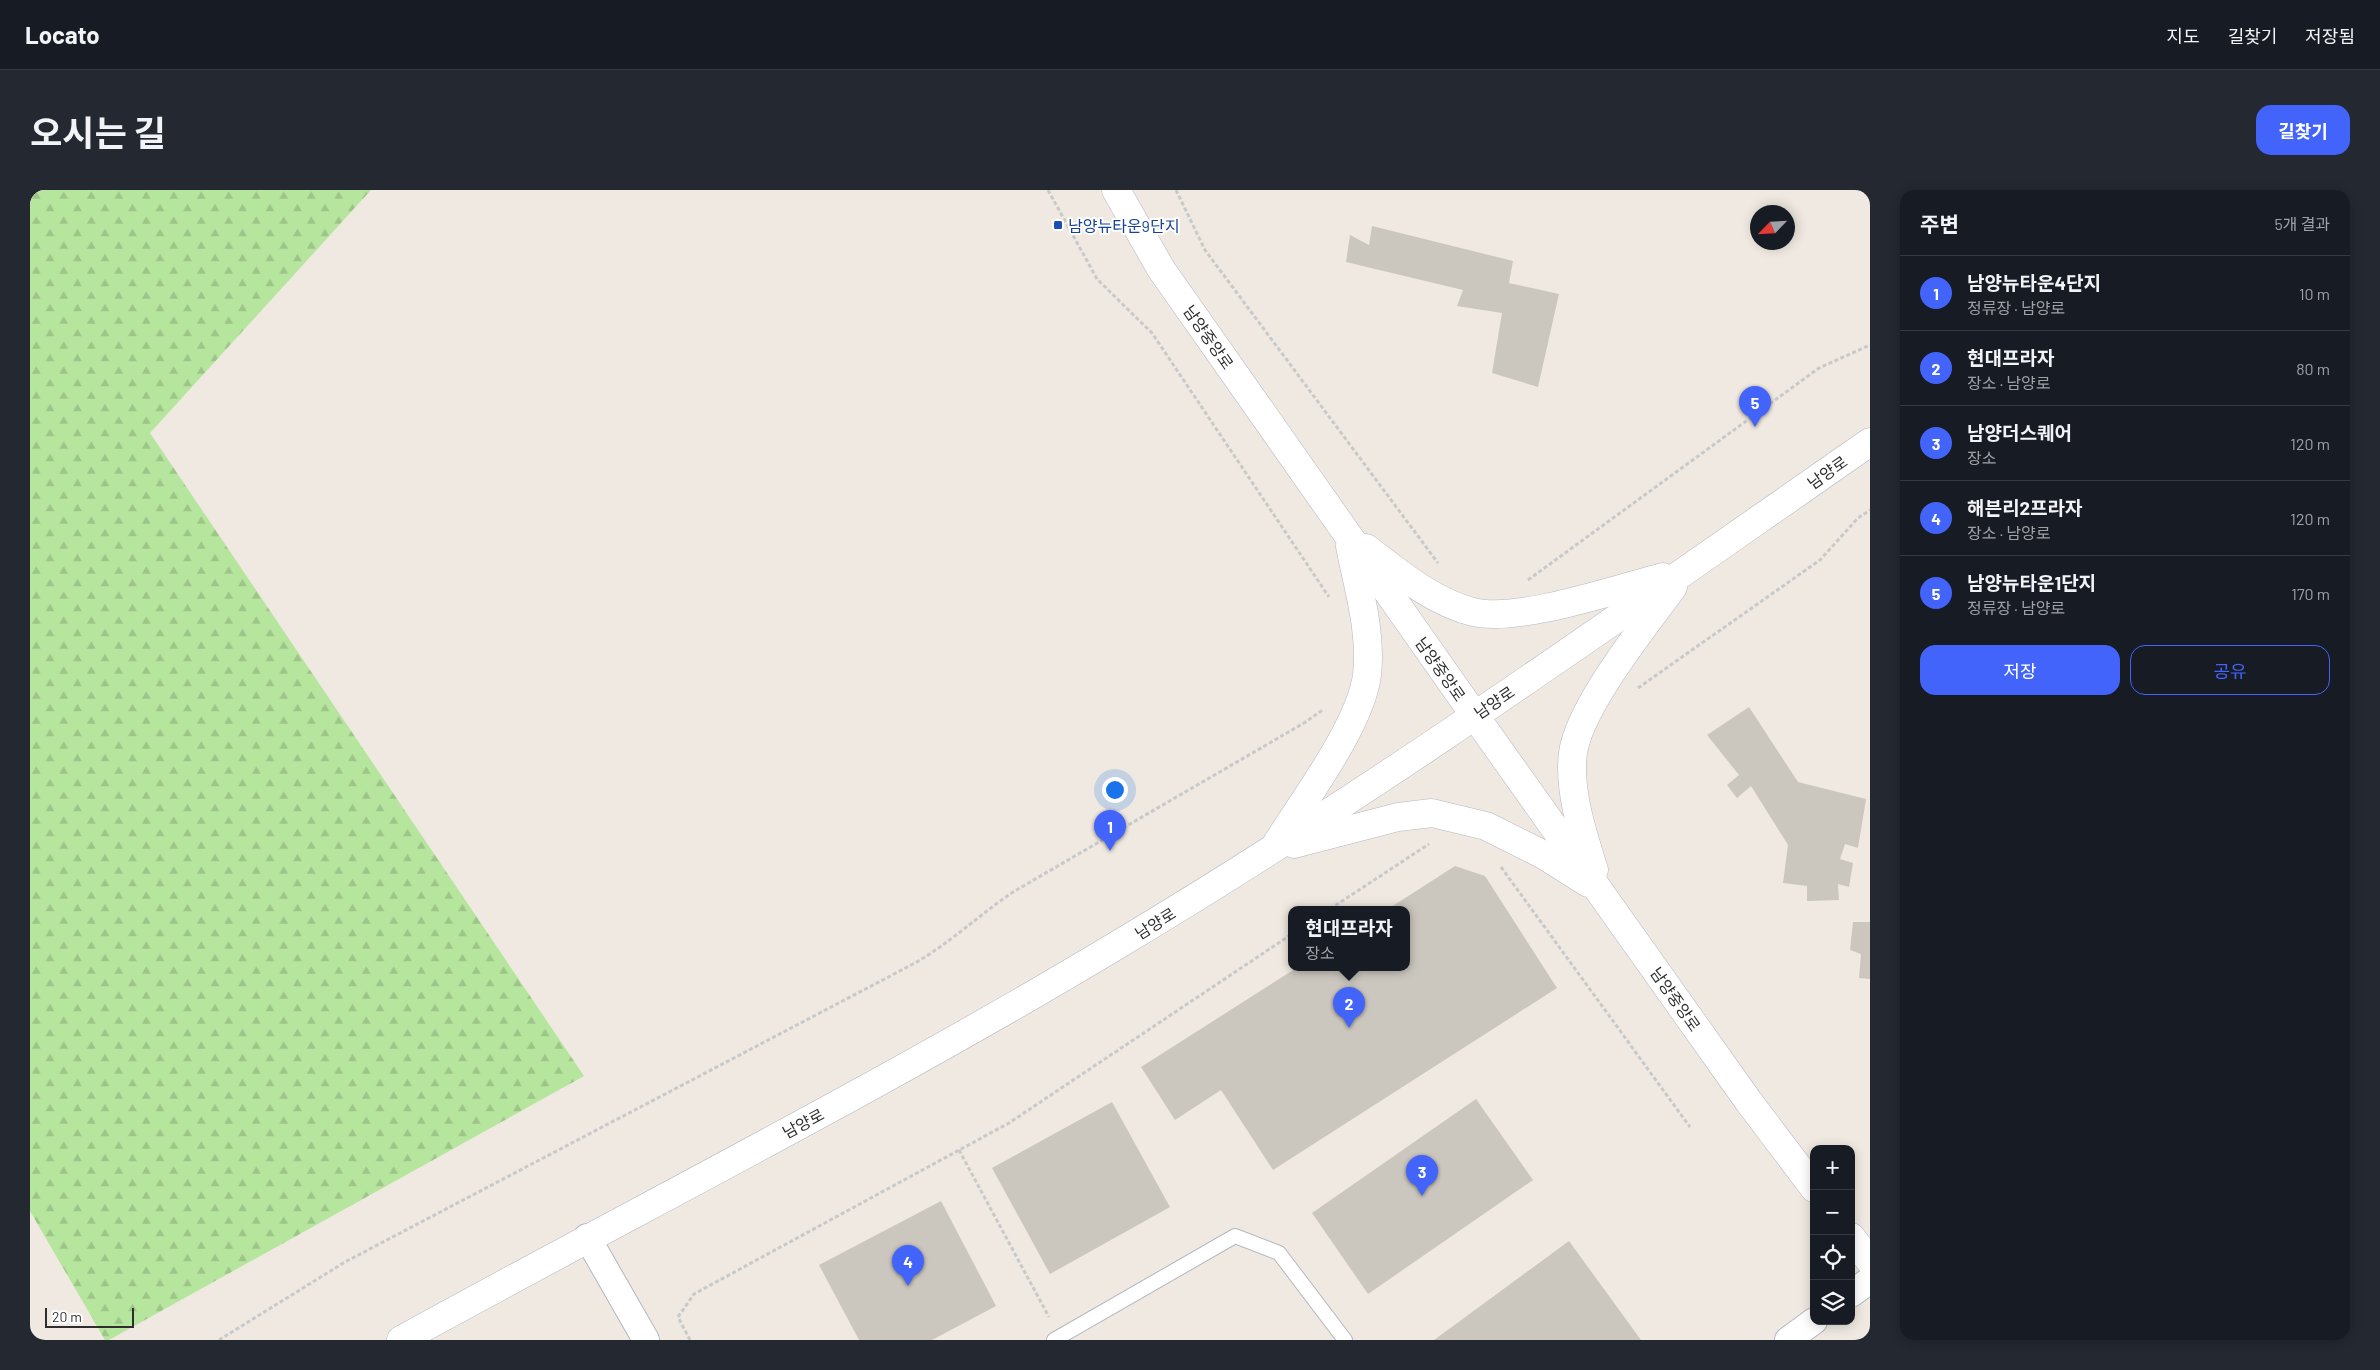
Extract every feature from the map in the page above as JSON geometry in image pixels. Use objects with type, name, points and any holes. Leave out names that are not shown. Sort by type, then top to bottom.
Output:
[{"type":"street","name":"남양중앙로","points":[[1116,190],[1161,269],[1749,1102],[1810,1183]]},
{"type":"street","name":"남양로","points":[[401,1340],[587,1237],[869,1088],[1115,947],[1273,850],[1475,716],[1870,442]]},
{"type":"street","points":[[1348,535],[1417,586],[1474,612],[1496,614],[1568,603],[1684,571]]},
{"type":"street","points":[[1273,850],[1337,748],[1355,712],[1367,676],[1367,634],[1348,535]]},
{"type":"street","points":[[1601,891],[1580,823],[1574,786],[1573,754],[1579,728],[1614,670],[1684,571]]},
{"type":"street","points":[[1273,850],[1398,817],[1432,813],[1486,826],[1542,854],[1601,891]]},
{"type":"street","points":[[587,1237],[646,1340]]},
{"type":"street","points":[[1855,1242],[1870,1261]]},
{"type":"street","points":[[1855,1291],[1870,1280]]},
{"type":"street","points":[[1788,1340],[1810,1324]]},
{"type":"lane","points":[[1057,1338],[1235,1236],[1279,1253],[1346,1340]]},
{"type":"path","points":[[1048,190],[1097,278],[1152,333],[1332,604]]},
{"type":"path","points":[[1176,190],[1205,250],[1444,570]]},
{"type":"path","points":[[1525,582],[1820,368],[1870,345]]},
{"type":"path","points":[[1636,690],[1820,560],[1858,518],[1870,510]]},
{"type":"path","points":[[219,1340],[345,1262],[915,963],[942,947],[985,911],[1013,892],[1304,723],[1324,709],[1328,702]]},
{"type":"path","points":[[1335,906],[1432,842]]},
{"type":"path","points":[[1499,865],[1690,1127]]},
{"type":"path","points":[[690,1340],[678,1317],[694,1294],[1009,1123],[1288,937]]},
{"type":"path","points":[[959,1150],[1057,1338]]},
{"type":"green space","points":[[30,190],[371,190],[150,433],[584,1076],[109,1340],[105,1340],[30,1211]]},
{"type":"building","points":[[1372,226],[1513,261],[1509,283],[1559,294],[1538,387],[1492,373],[1502,313],[1457,306],[1463,290],[1346,262],[1350,235],[1369,245]]},
{"type":"building","points":[[1749,707],[1798,782],[1866,799],[1858,848],[1845,844],[1840,859],[1853,863],[1849,887],[1838,884],[1839,900],[1807,901],[1807,886],[1783,883],[1788,845],[1751,786],[1737,798],[1727,785],[1739,775],[1707,735]]},
{"type":"building","points":[[1455,866],[1485,876],[1557,988],[1273,1170],[1221,1090],[1175,1120],[1141,1067],[1292,971],[1410,971],[1410,906],[1393,906]]},
{"type":"building","points":[[1853,922],[1870,922],[1870,979],[1859,978],[1861,954],[1850,950]]},
{"type":"building","points":[[1476,1099],[1533,1180],[1368,1294],[1312,1213]]},
{"type":"building","points":[[1112,1102],[1170,1207],[1050,1274],[992,1168]]},
{"type":"building","points":[[941,1201],[996,1306],[932,1340],[859,1340],[819,1265]]},
{"type":"building","points":[[1569,1241],[1641,1340],[1434,1340]]},
{"type":"place","name":"남양뉴타운9단지","points":[[1058,225]]},
{"type":"place","name":"남양뉴타운1단지","points":[[1755,427]]},
{"type":"place","name":"남양뉴타운4단지","points":[[1110,851]]},
{"type":"place","name":"현대프라자","points":[[1349,1028]]},
{"type":"place","name":"남양더스퀘어","points":[[1422,1196]]},
{"type":"place","name":"해븐리2프라자","points":[[908,1286]]}]
